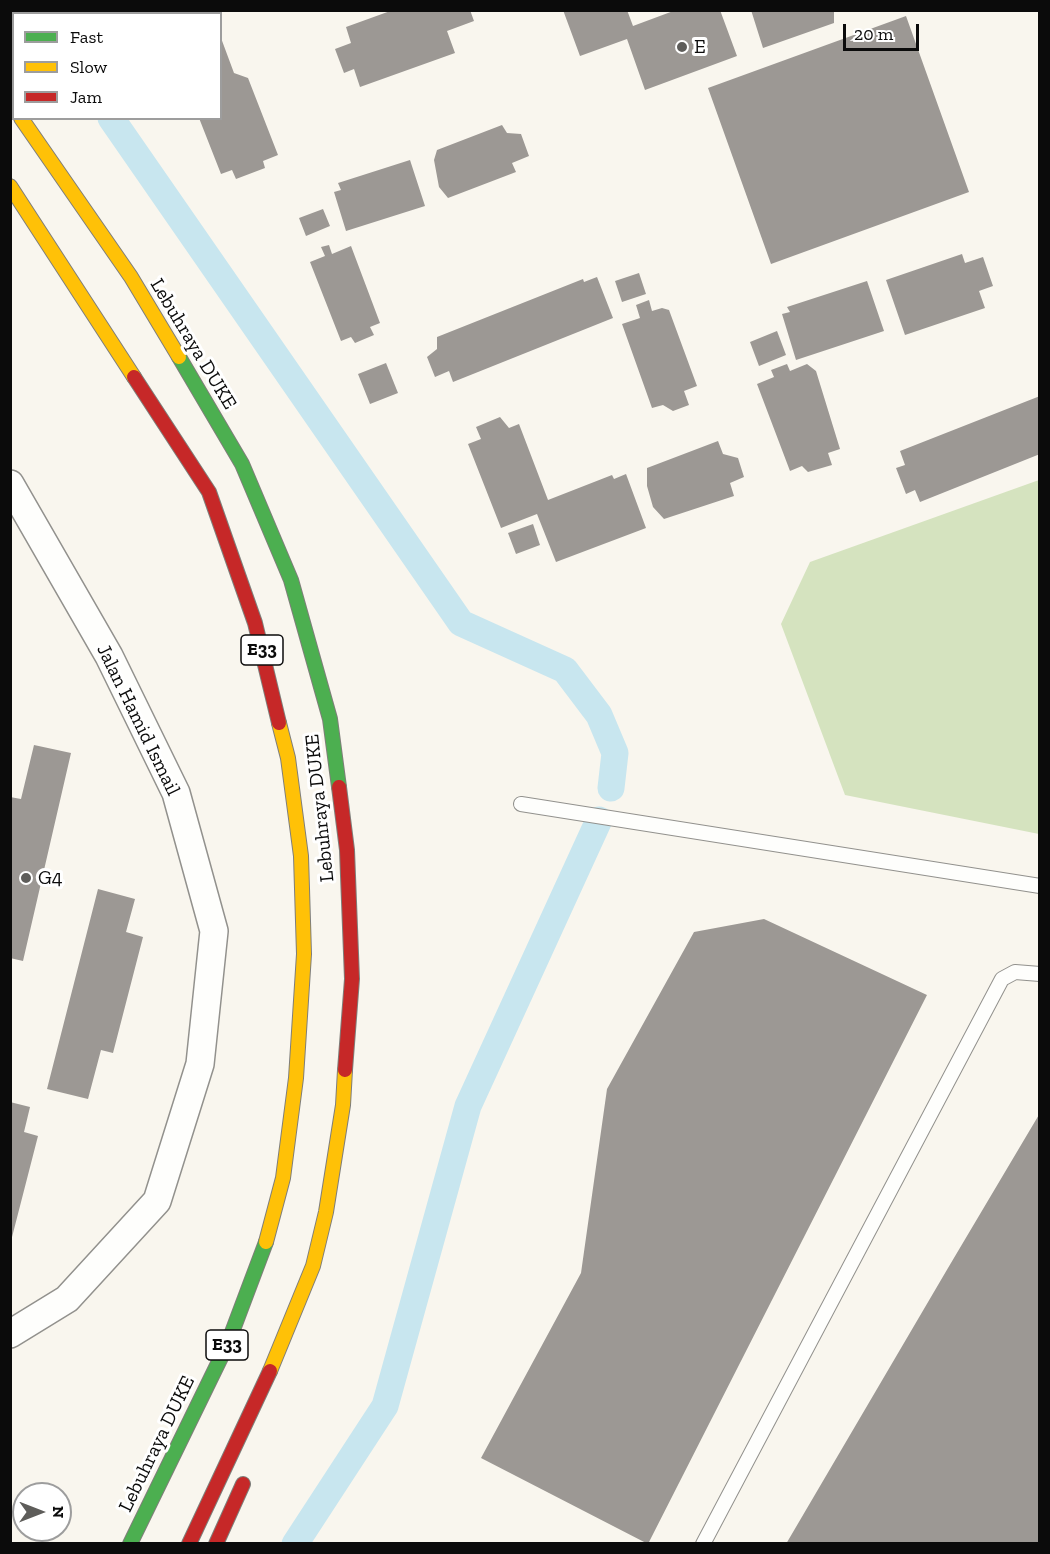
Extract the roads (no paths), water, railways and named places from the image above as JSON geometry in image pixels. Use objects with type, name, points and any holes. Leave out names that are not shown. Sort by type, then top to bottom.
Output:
[{"type":"highway","name":"Lebuhraya DUKE","points":[[22,120],[131,278],[242,464],[291,580],[330,719],[347,850],[352,979],[343,1105],[326,1212],[313,1266],[258,1401],[189,1544]]},
{"type":"highway","name":"Lebuhraya DUKE","points":[[10,186],[209,492],[255,623],[288,758],[301,856],[304,954],[296,1078],[283,1178],[261,1260],[228,1343],[130,1544]]},
{"type":"highway","points":[[288,1366],[313,1266]]},
{"type":"highway","points":[[216,1544],[248,1472]]},
{"type":"street","name":"Jalan Hamid Ismail","points":[[10,484],[109,656],[176,793],[214,931],[200,1064],[157,1201],[67,1299],[10,1334]]},
{"type":"lane","points":[[521,804],[1040,886]]},
{"type":"lane","points":[[703,1544],[1002,979],[1015,972],[1040,974]]},
{"type":"waterway","points":[[112,120],[461,623],[565,670],[599,715],[615,753],[611,788]]},
{"type":"waterway","points":[[295,1544],[385,1406],[468,1106],[599,820]]},
{"type":"place","name":"E","points":[[682,47]]},
{"type":"place","name":"G4","points":[[26,878]]}]
